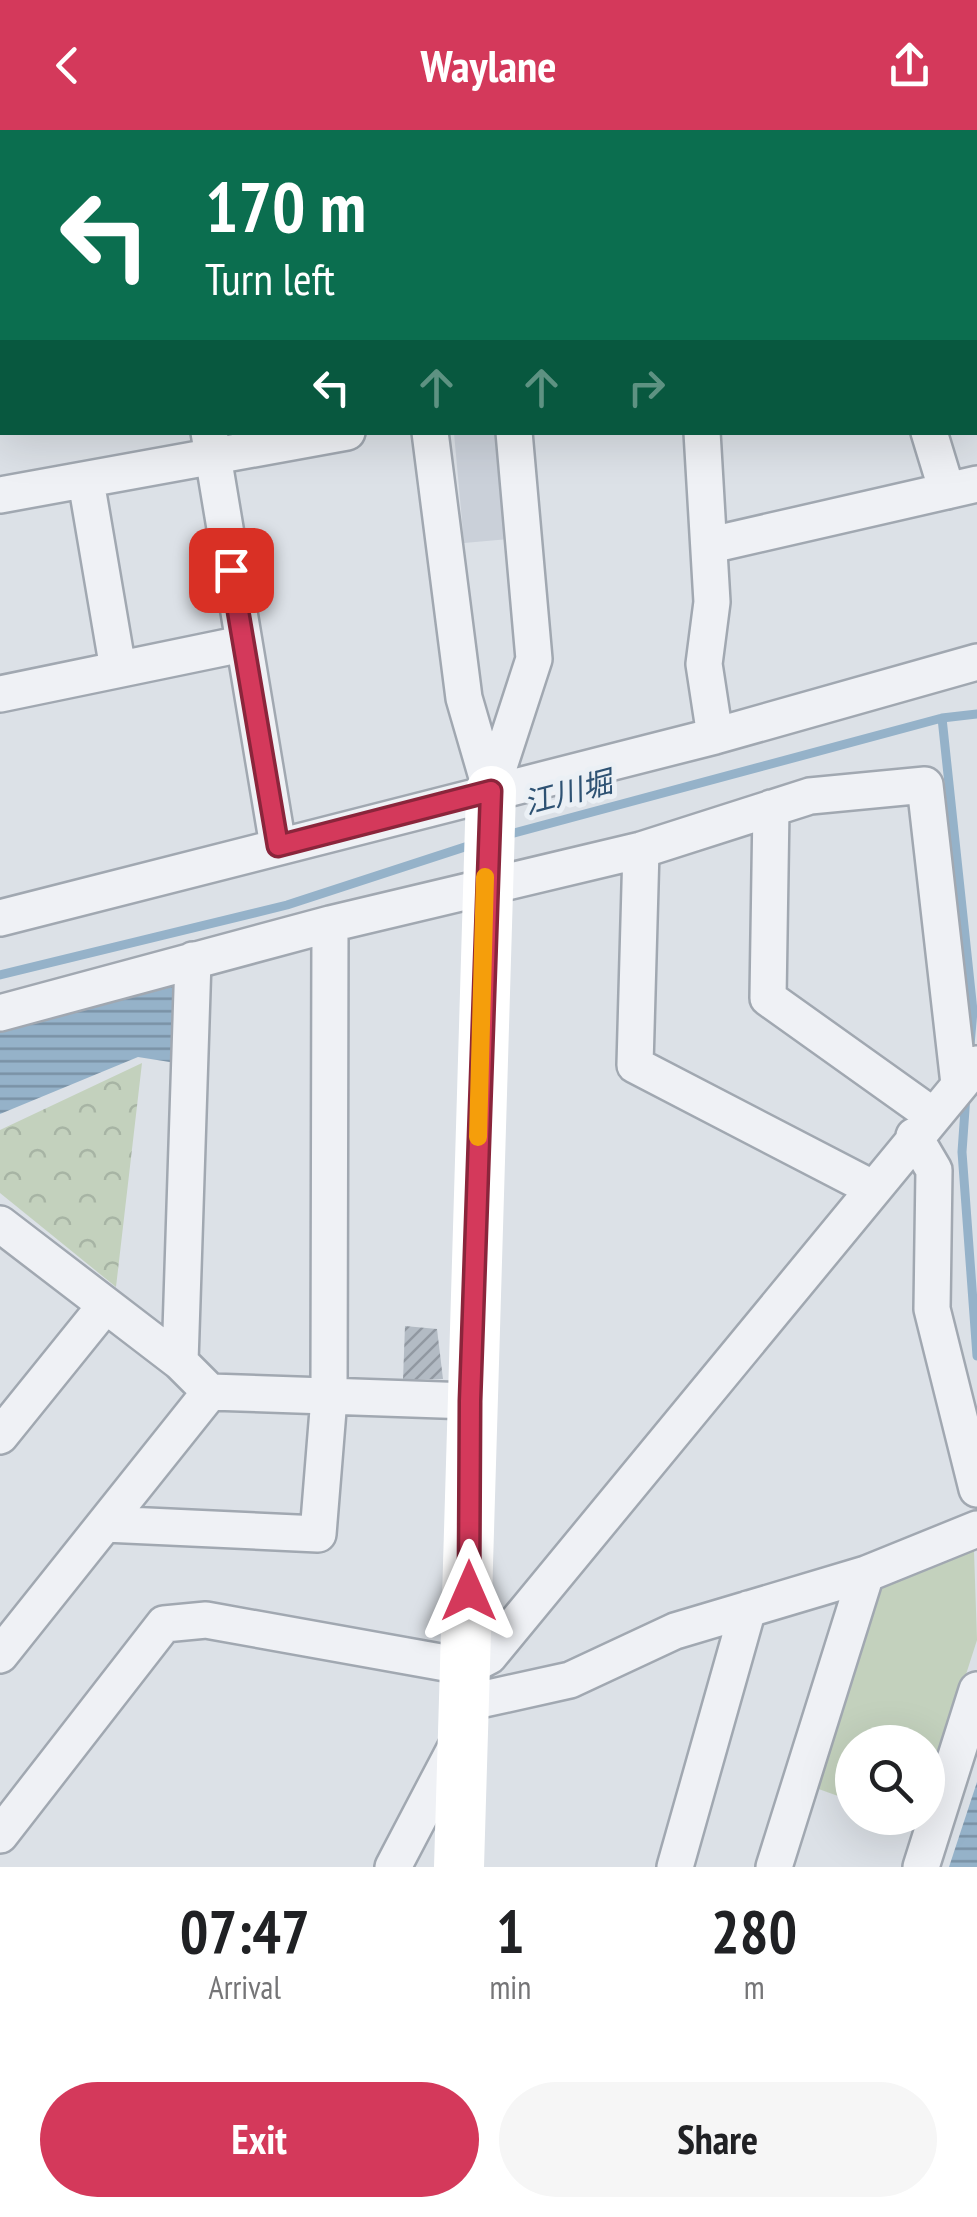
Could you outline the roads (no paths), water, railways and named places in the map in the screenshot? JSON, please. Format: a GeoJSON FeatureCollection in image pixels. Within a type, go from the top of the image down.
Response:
{"type":"FeatureCollection","features":[{"type":"Feature","properties":{"kind":"street"},"geometry":{"type":"LineString","coordinates":[[0,495],[86,481],[211,446],[317,435]]}},
{"type":"Feature","properties":{"kind":"street"},"geometry":{"type":"LineString","coordinates":[[430,435],[464,698],[491,791]]}},
{"type":"Feature","properties":{"kind":"street"},"geometry":{"type":"LineString","coordinates":[[459,1867],[485,884],[491,791],[534,659],[514,435]]}},
{"type":"Feature","properties":{"kind":"street"},"geometry":{"type":"LineString","coordinates":[[702,435],[712,602],[704,664],[715,736]]}},
{"type":"Feature","properties":{"kind":"street"},"geometry":{"type":"LineString","coordinates":[[711,545],[962,488],[931,435]]}},
{"type":"Feature","properties":{"kind":"street"},"geometry":{"type":"LineString","coordinates":[[211,446],[278,846]]}},
{"type":"Feature","properties":{"kind":"street"},"geometry":{"type":"LineString","coordinates":[[86,481],[118,669]]}},
{"type":"Feature","properties":{"kind":"street"},"geometry":{"type":"LineString","coordinates":[[0,694],[242,644]]}},
{"type":"Feature","properties":{"kind":"street"},"geometry":{"type":"LineString","coordinates":[[0,918],[715,736],[977,662]]}},
{"type":"Feature","properties":{"kind":"street"},"geometry":{"type":"LineString","coordinates":[[0,1013],[485,884],[640,850],[810,796],[924,785],[968,1074],[489,1656],[393,1867]]}},
{"type":"Feature","properties":{"kind":"street"},"geometry":{"type":"LineString","coordinates":[[771,808],[768,998],[923,1126],[934,1170],[932,1309],[977,1488]]}},
{"type":"Feature","properties":{"kind":"street"},"geometry":{"type":"LineString","coordinates":[[640,850],[634,1065],[872,1188]]}},
{"type":"Feature","properties":{"kind":"street"},"geometry":{"type":"LineString","coordinates":[[105,1524],[318,1534],[329,1398],[330,924]]}},
{"type":"Feature","properties":{"kind":"street"},"geometry":{"type":"LineString","coordinates":[[180,1362],[193,960]]}},
{"type":"Feature","properties":{"kind":"street"},"geometry":{"type":"LineString","coordinates":[[3,1233],[180,1362],[210,1392],[470,1401]]}},
{"type":"Feature","properties":{"kind":"street"},"geometry":{"type":"LineString","coordinates":[[0,1436],[105,1306]]}},
{"type":"Feature","properties":{"kind":"street"},"geometry":{"type":"LineString","coordinates":[[0,1655],[210,1392]]}},
{"type":"Feature","properties":{"kind":"street"},"geometry":{"type":"LineString","coordinates":[[0,1835],[164,1624],[206,1620],[466,1701],[570,1680],[675,1631],[866,1574],[977,1529]]}},
{"type":"Feature","properties":{"kind":"street"},"geometry":{"type":"LineString","coordinates":[[774,1867],[866,1574]]}},
{"type":"Feature","properties":{"kind":"street"},"geometry":{"type":"LineString","coordinates":[[675,1867],[748,1610]]}},
{"type":"Feature","properties":{"kind":"street"},"geometry":{"type":"LineString","coordinates":[[922,1867],[977,1690]]}},
{"type":"Feature","properties":{"kind":"water"},"geometry":{"type":"Polygon","coordinates":[[[175,986],[176,1063],[138,1057],[0,1114],[0,1032],[175,986]]]}},
{"type":"Feature","properties":{"kind":"water"},"geometry":{"type":"Polygon","coordinates":[[[977,1782],[977,1867],[949,1867],[977,1782]]]}},
{"type":"Feature","properties":{"kind":"waterway","name":"江川堀"},"geometry":{"type":"LineString","coordinates":[[503,836],[942,718],[977,714]]}},
{"type":"Feature","properties":{"kind":"waterway"},"geometry":{"type":"LineString","coordinates":[[942,718],[973,1011],[970,1045]]}},
{"type":"Feature","properties":{"kind":"waterway","name":"江川堀"},"geometry":{"type":"LineString","coordinates":[[0,975],[287,905],[474,844]]}},
{"type":"Feature","properties":{"kind":"waterway"},"geometry":{"type":"LineString","coordinates":[[966,1095],[962,1152],[977,1356]]}}]}
